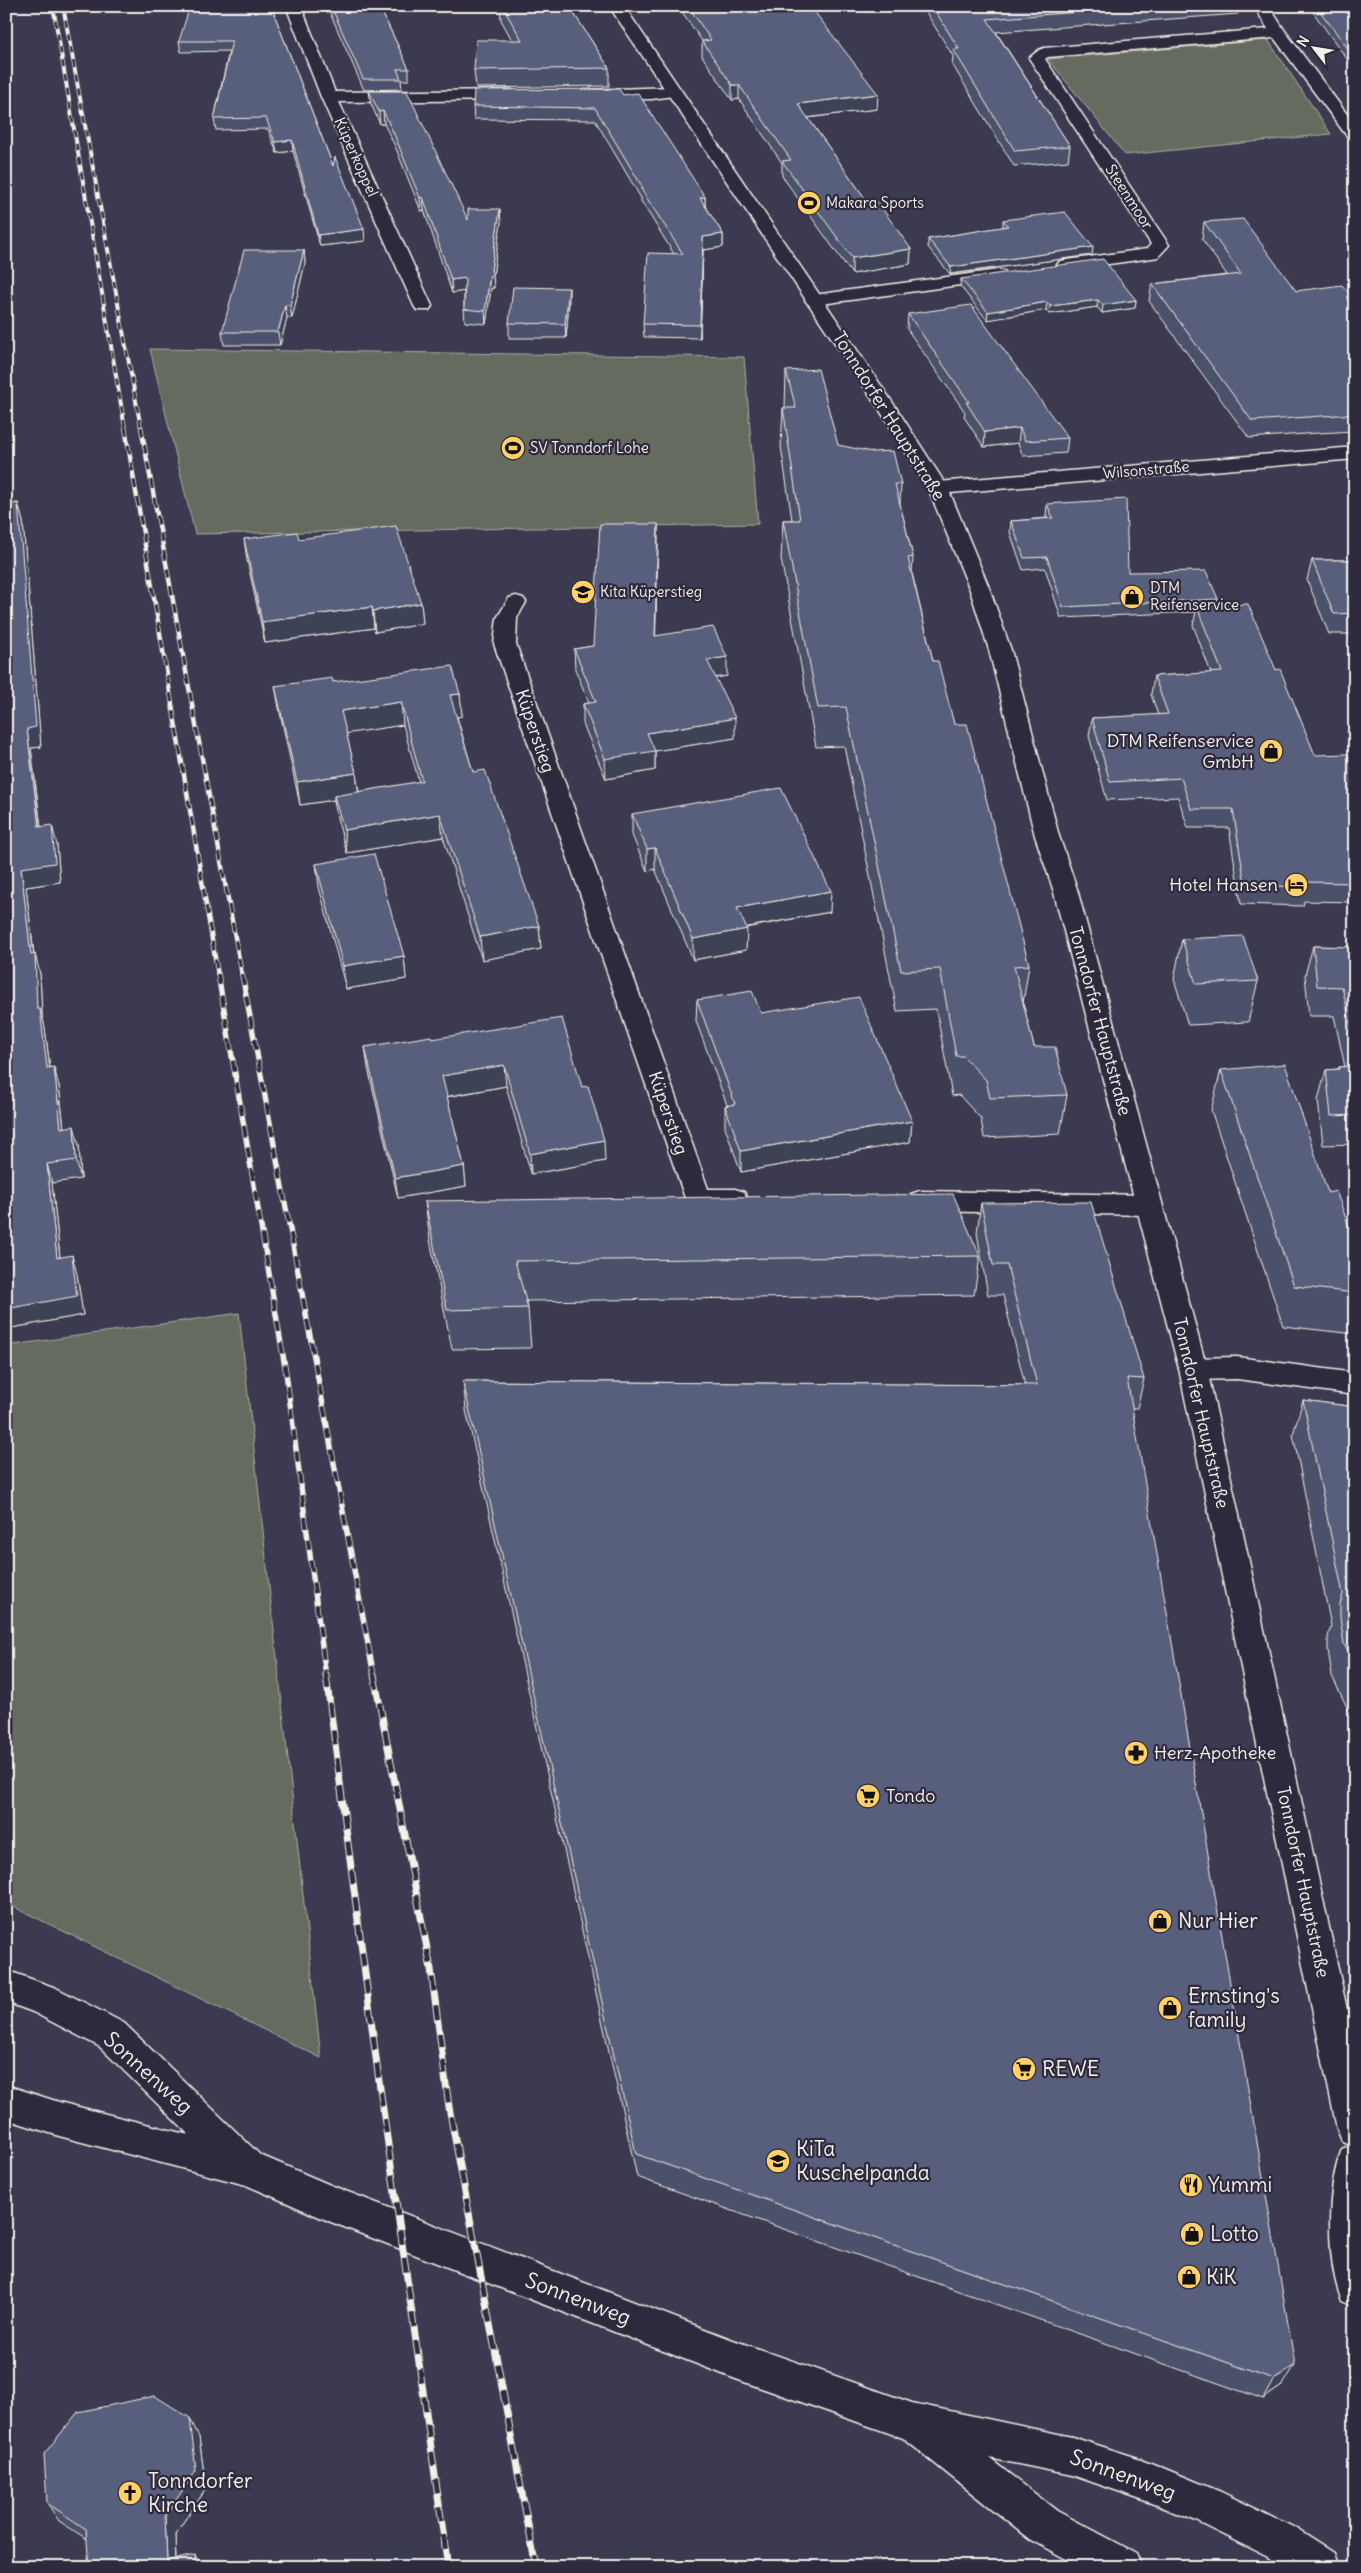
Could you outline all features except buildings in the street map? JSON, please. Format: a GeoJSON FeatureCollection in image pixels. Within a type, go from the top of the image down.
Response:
{"type":"FeatureCollection","features":[{"type":"Feature","properties":{"kind":"street","name":"Küperkoppel"},"geometry":{"type":"LineString","coordinates":[[293,6],[329,97],[423,306]]}},
{"type":"Feature","properties":{"kind":"street","name":"Tonndorfer Hauptstraße"},"geometry":{"type":"LineString","coordinates":[[616,6],[938,488],[980,590],[1016,704],[1047,836],[1065,889],[1193,1370],[1355,2129]]}},
{"type":"Feature","properties":{"kind":"street"},"geometry":{"type":"LineString","coordinates":[[1261,6],[1278,33],[1355,136]]}},
{"type":"Feature","properties":{"kind":"street","name":"Steenmoor"},"geometry":{"type":"LineString","coordinates":[[1054,267],[1152,254],[1160,245],[1037,58],[1044,53],[1278,33]]}},
{"type":"Feature","properties":{"kind":"street"},"geometry":{"type":"LineString","coordinates":[[574,95],[674,92]]}},
{"type":"Feature","properties":{"kind":"street"},"geometry":{"type":"LineString","coordinates":[[329,97],[525,95]]}},
{"type":"Feature","properties":{"kind":"street"},"geometry":{"type":"LineString","coordinates":[[814,300],[1014,272]]}},
{"type":"Feature","properties":{"kind":"street","name":"Wilsonstraße"},"geometry":{"type":"LineString","coordinates":[[938,488],[1355,453]]}},
{"type":"Feature","properties":{"kind":"street","name":"Küperstieg"},"geometry":{"type":"LineString","coordinates":[[516,602],[507,618],[505,644],[698,1198],[757,1199]]}},
{"type":"Feature","properties":{"kind":"street"},"geometry":{"type":"LineString","coordinates":[[894,1201],[1149,1204]]}},
{"type":"Feature","properties":{"kind":"street"},"geometry":{"type":"LineString","coordinates":[[1193,1370],[1237,1368],[1355,1384]]}},
{"type":"Feature","properties":{"kind":"street","name":"Sonnenweg"},"geometry":{"type":"LineString","coordinates":[[6,1986],[44,2000],[112,2035],[248,2168]]}},
{"type":"Feature","properties":{"kind":"street","name":"Sonnenweg"},"geometry":{"type":"LineString","coordinates":[[6,2102],[59,2119],[248,2168],[332,2204],[733,2359],[912,2422],[1072,2456],[1141,2479],[1207,2506],[1279,2541],[1320,2567]]}},
{"type":"Feature","properties":{"kind":"street"},"geometry":{"type":"LineString","coordinates":[[1355,2162],[1348,2226],[1355,2288]]}},
{"type":"Feature","properties":{"kind":"street","name":"Sonnenweg"},"geometry":{"type":"LineString","coordinates":[[912,2422],[1043,2525],[1122,2567]]}},
{"type":"Feature","properties":{"kind":"green space"},"geometry":{"type":"Polygon","coordinates":[[[1268,40],[1331,134],[1125,155],[1048,59],[1268,40]]]}},
{"type":"Feature","properties":{"kind":"green space","name":"SV Tonndorf Lohe"},"geometry":{"type":"Polygon","coordinates":[[[150,349],[744,357],[758,524],[195,534],[150,349]]]}},
{"type":"Feature","properties":{"kind":"green space"},"geometry":{"type":"Polygon","coordinates":[[[239,1313],[321,2058],[6,1903],[6,1346],[239,1313]]]}},
{"type":"Feature","properties":{"kind":"railway"},"geometry":{"type":"LineString","coordinates":[[53,6],[125,428]]}},
{"type":"Feature","properties":{"kind":"railway"},"geometry":{"type":"LineString","coordinates":[[63,6],[141,428]]}},
{"type":"Feature","properties":{"kind":"railway"},"geometry":{"type":"LineString","coordinates":[[125,427],[218,975]]}},
{"type":"Feature","properties":{"kind":"railway"},"geometry":{"type":"LineString","coordinates":[[141,427],[242,975]]}},
{"type":"Feature","properties":{"kind":"railway"},"geometry":{"type":"LineString","coordinates":[[218,974],[286,1373],[326,1676]]}},
{"type":"Feature","properties":{"kind":"railway"},"geometry":{"type":"LineString","coordinates":[[242,974],[374,1676]]}},
{"type":"Feature","properties":{"kind":"railway"},"geometry":{"type":"LineString","coordinates":[[326,1675],[379,2081],[448,2567]]}},
{"type":"Feature","properties":{"kind":"railway"},"geometry":{"type":"LineString","coordinates":[[374,1675],[431,1969],[449,2107],[536,2567]]}},
{"type":"Feature","properties":{"kind":"place","name":"Makara Sports"},"geometry":{"type":"Point","coordinates":[809,203]}},
{"type":"Feature","properties":{"kind":"place","name":"SV Tonndorf Lohe"},"geometry":{"type":"Point","coordinates":[513,448]}},
{"type":"Feature","properties":{"kind":"place","name":"Kita Küperstieg"},"geometry":{"type":"Point","coordinates":[583,592]}},
{"type":"Feature","properties":{"kind":"place","name":"DTM Reifenservice"},"geometry":{"type":"Point","coordinates":[1132,597]}},
{"type":"Feature","properties":{"kind":"place","name":"DTM Reifenservice GmbH"},"geometry":{"type":"Point","coordinates":[1271,751]}},
{"type":"Feature","properties":{"kind":"place","name":"Hotel Hansen"},"geometry":{"type":"Point","coordinates":[1296,885]}},
{"type":"Feature","properties":{"kind":"place","name":"Herz-Apotheke"},"geometry":{"type":"Point","coordinates":[1136,1753]}},
{"type":"Feature","properties":{"kind":"place","name":"Tondo"},"geometry":{"type":"Point","coordinates":[868,1796]}},
{"type":"Feature","properties":{"kind":"place","name":"Nur Hier"},"geometry":{"type":"Point","coordinates":[1160,1921]}},
{"type":"Feature","properties":{"kind":"place","name":"Ernsting's family"},"geometry":{"type":"Point","coordinates":[1170,2008]}},
{"type":"Feature","properties":{"kind":"place","name":"REWE"},"geometry":{"type":"Point","coordinates":[1024,2069]}},
{"type":"Feature","properties":{"kind":"place","name":"KiTa Kuschelpanda"},"geometry":{"type":"Point","coordinates":[778,2161]}},
{"type":"Feature","properties":{"kind":"place","name":"Yummi"},"geometry":{"type":"Point","coordinates":[1191,2185]}},
{"type":"Feature","properties":{"kind":"place","name":"Lotto"},"geometry":{"type":"Point","coordinates":[1192,2234]}},
{"type":"Feature","properties":{"kind":"place","name":"KiK"},"geometry":{"type":"Point","coordinates":[1189,2277]}},
{"type":"Feature","properties":{"kind":"place","name":"Tonndorfer Kirche"},"geometry":{"type":"Point","coordinates":[130,2493]}}]}
